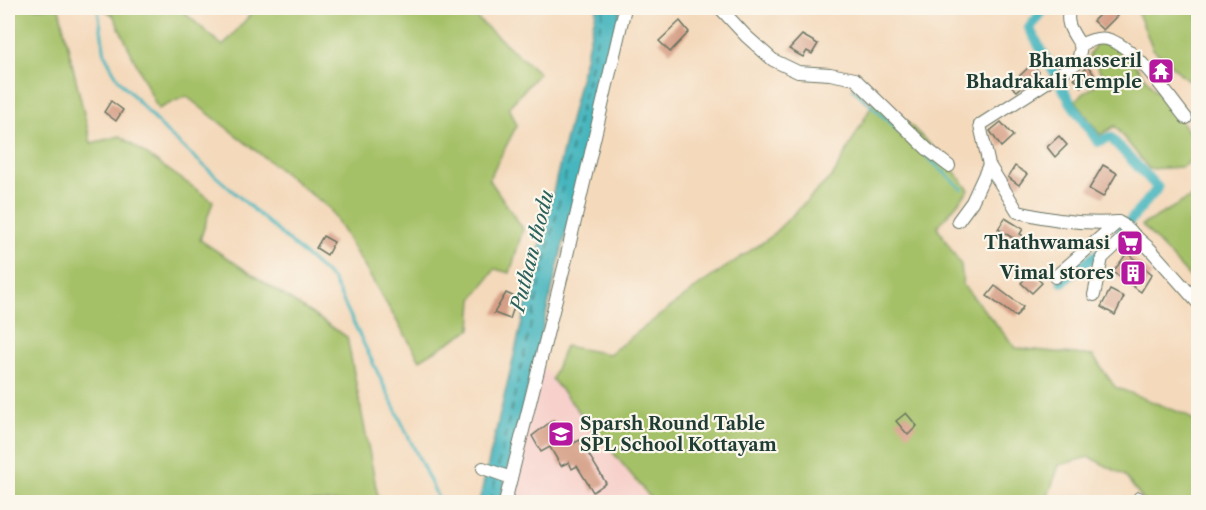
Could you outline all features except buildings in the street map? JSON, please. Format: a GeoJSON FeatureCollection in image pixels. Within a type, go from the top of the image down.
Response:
{"type":"FeatureCollection","features":[{"type":"Feature","properties":{"kind":"street"},"geometry":{"type":"LineString","coordinates":[[505,502],[625,8]]}},
{"type":"Feature","properties":{"kind":"street"},"geometry":{"type":"LineString","coordinates":[[720,8],[773,60],[798,72],[830,74],[855,79],[949,166]]}},
{"type":"Feature","properties":{"kind":"street"},"geometry":{"type":"LineString","coordinates":[[1070,8],[1067,16],[1068,24],[1080,45],[1082,54],[1077,62],[980,125],[989,165],[1018,212],[1059,222],[1125,226],[1198,303]]}},
{"type":"Feature","properties":{"kind":"street"},"geometry":{"type":"LineString","coordinates":[[1080,45],[1106,38],[1119,45],[1137,58],[1186,118]]}},
{"type":"Feature","properties":{"kind":"street"},"geometry":{"type":"LineString","coordinates":[[958,221],[972,202],[989,165]]}},
{"type":"Feature","properties":{"kind":"street"},"geometry":{"type":"LineString","coordinates":[[1054,277],[1125,226]]}},
{"type":"Feature","properties":{"kind":"street"},"geometry":{"type":"LineString","coordinates":[[1094,295],[1102,258],[1125,226]]}},
{"type":"Feature","properties":{"kind":"street"},"geometry":{"type":"LineString","coordinates":[[483,468],[511,478]]}},
{"type":"Feature","properties":{"kind":"shaded area","name":"Sparsh Round Table SPL School Kottayam"},"geometry":{"type":"Polygon","coordinates":[[[542,366],[651,502],[509,502],[542,366]]]}},
{"type":"Feature","properties":{"kind":"green space"},"geometry":{"type":"Polygon","coordinates":[[[8,8],[59,8],[91,143],[120,136],[213,201],[200,240],[347,337],[379,502],[8,502],[8,8]]]}},
{"type":"Feature","properties":{"kind":"green space"},"geometry":{"type":"Polygon","coordinates":[[[102,8],[179,8],[223,46],[256,8],[465,8],[539,73],[509,107],[517,125],[489,179],[523,229],[510,273],[495,269],[473,299],[471,329],[420,360],[330,209],[186,96],[158,109],[113,15],[102,8]]]}},
{"type":"Feature","properties":{"kind":"green space"},"geometry":{"type":"Polygon","coordinates":[[[1136,8],[1198,8],[1198,89],[1153,49],[1136,8]]]}},
{"type":"Feature","properties":{"kind":"green space"},"geometry":{"type":"Polygon","coordinates":[[[1097,42],[1112,45],[1128,56],[1198,143],[1198,155],[1182,167],[1149,169],[1115,126],[1100,135],[1075,100],[1105,78],[1089,56],[1097,42]]]}},
{"type":"Feature","properties":{"kind":"green space"},"geometry":{"type":"Polygon","coordinates":[[[878,94],[943,157],[969,190],[937,227],[961,265],[963,285],[1016,348],[1093,356],[1115,387],[1186,415],[1198,424],[1198,489],[1194,502],[1145,502],[1124,475],[1089,457],[1059,465],[1046,502],[654,502],[552,379],[565,346],[609,354],[701,284],[769,238],[834,174],[878,94]]]}},
{"type":"Feature","properties":{"kind":"green space"},"geometry":{"type":"Polygon","coordinates":[[[1198,193],[1198,286],[1142,225],[1198,193]]]}},
{"type":"Feature","properties":{"kind":"water"},"geometry":{"type":"Polygon","coordinates":[[[597,8],[621,8],[500,502],[479,502],[597,8]]]}},
{"type":"Feature","properties":{"kind":"waterway"},"geometry":{"type":"LineString","coordinates":[[95,8],[98,10],[105,55],[118,79],[167,133],[333,280],[440,502]]}},
{"type":"Feature","properties":{"kind":"waterway"},"geometry":{"type":"LineString","coordinates":[[1045,8],[1029,28],[1071,103],[1098,142],[1110,137],[1158,188],[1110,244],[1062,282]]}},
{"type":"Feature","properties":{"kind":"waterway"},"geometry":{"type":"LineString","coordinates":[[853,89],[962,189]]}},
{"type":"Feature","properties":{"kind":"ferry route"},"geometry":{"type":"LineString","coordinates":[[498,467],[604,8]]}},
{"type":"Feature","properties":{"kind":"ferry route"},"geometry":{"type":"LineString","coordinates":[[490,502],[496,477]]}},
{"type":"Feature","properties":{"kind":"place","name":"Bhamasseril Bhadrakali Temple"},"geometry":{"type":"Point","coordinates":[1161,71]}},
{"type":"Feature","properties":{"kind":"place","name":"Thathwamasi"},"geometry":{"type":"Point","coordinates":[1130,243]}},
{"type":"Feature","properties":{"kind":"place","name":"Vimal stores"},"geometry":{"type":"Point","coordinates":[1133,273]}},
{"type":"Feature","properties":{"kind":"place","name":"Sparsh Round Table SPL School Kottayam"},"geometry":{"type":"Point","coordinates":[561,434]}},
{"type":"Feature","properties":{"kind":"water label","name":"Puthan thodu"},"geometry":{"type":"Point","coordinates":[532,251]}}]}
